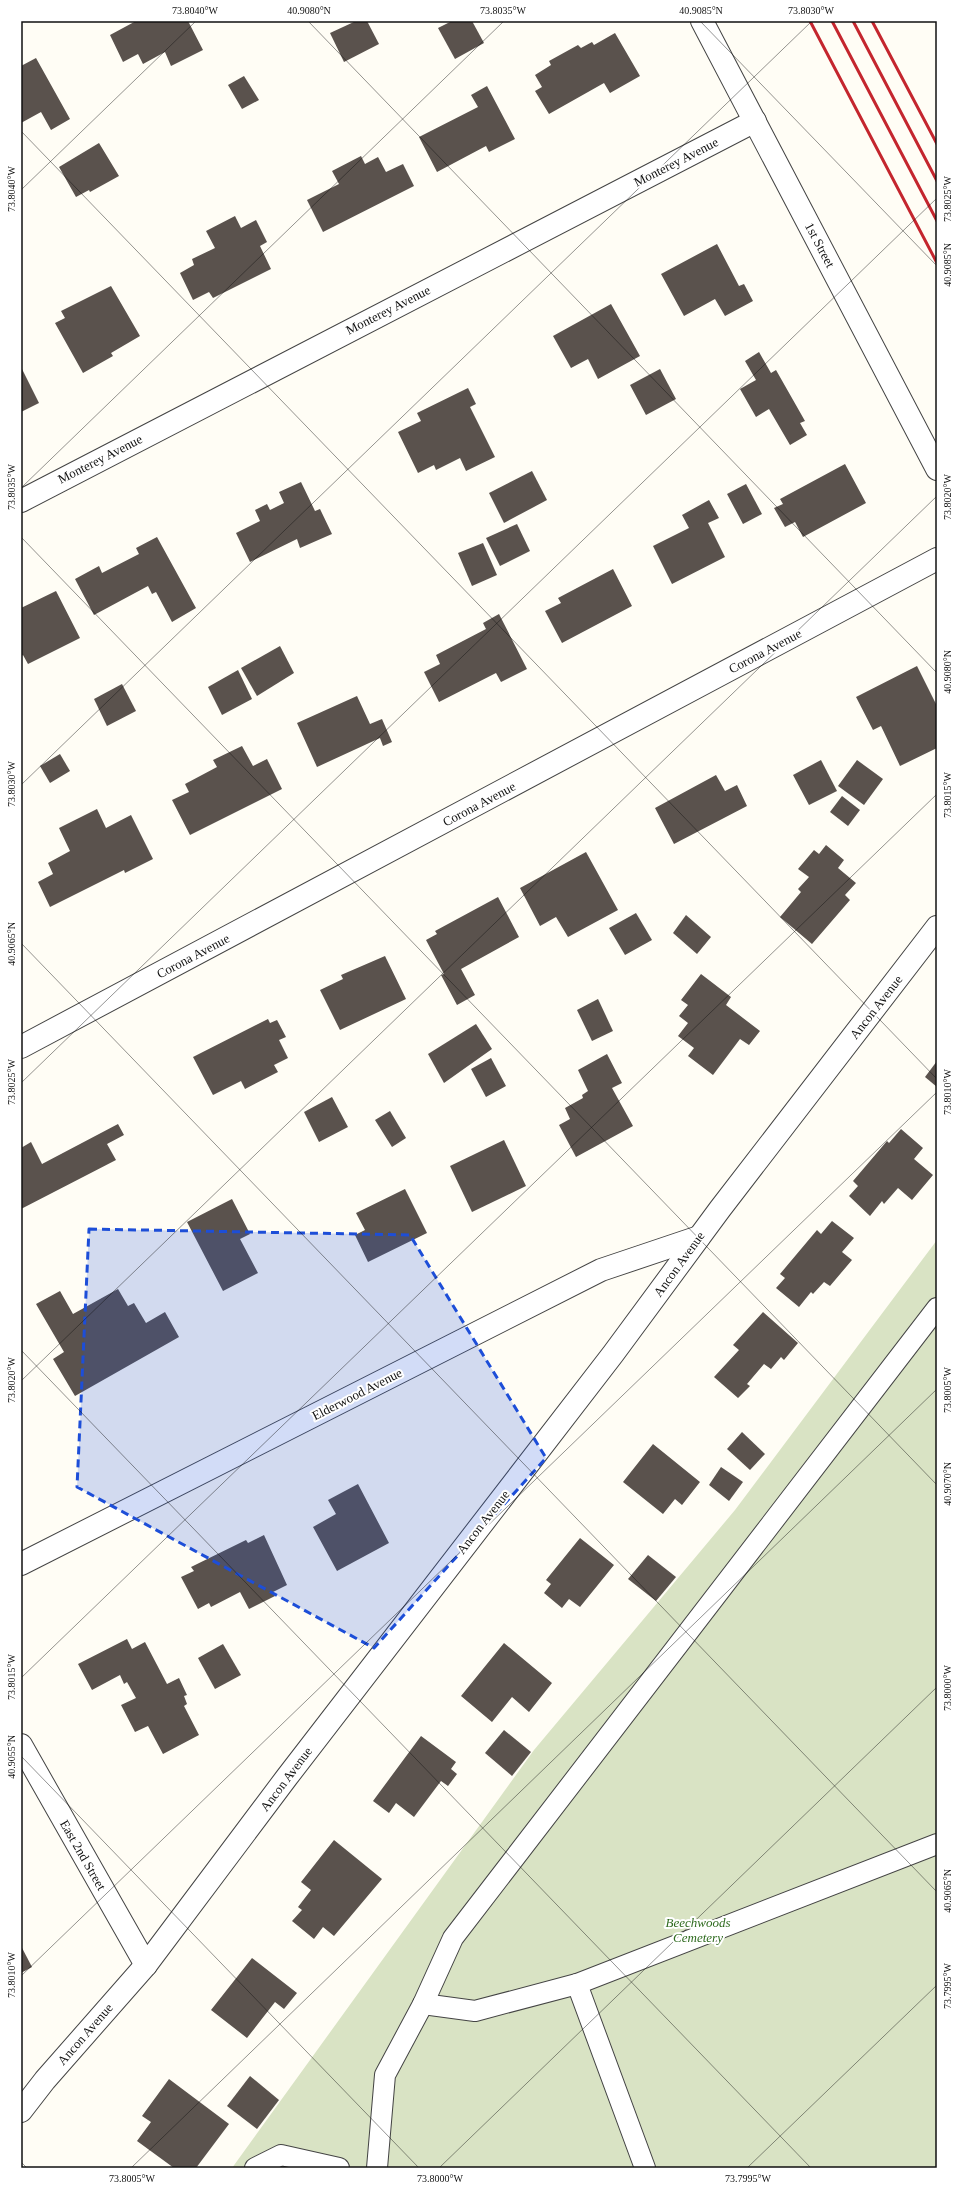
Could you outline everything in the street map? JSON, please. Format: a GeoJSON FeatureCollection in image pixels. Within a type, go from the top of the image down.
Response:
{"type":"FeatureCollection","features":[{"type":"Feature","properties":{"kind":"street","name":"1st Street"},"geometry":{"type":"LineString","coordinates":[[702,21],[937,469]]}},
{"type":"Feature","properties":{"kind":"street","name":"Monterey Avenue"},"geometry":{"type":"LineString","coordinates":[[21,500],[755,121]]}},
{"type":"Feature","properties":{"kind":"street","name":"Corona Avenue"},"geometry":{"type":"LineString","coordinates":[[21,1047],[937,559]]}},
{"type":"Feature","properties":{"kind":"street","name":"Ancon Avenue"},"geometry":{"type":"LineString","coordinates":[[21,2111],[44,2080],[146,1965],[296,1765],[613,1354],[699,1237],[937,927]]}},
{"type":"Feature","properties":{"kind":"street","name":"Elderwood Avenue"},"geometry":{"type":"LineString","coordinates":[[21,1564],[601,1270],[699,1237]]}},
{"type":"Feature","properties":{"kind":"street","name":"East 2nd Street"},"geometry":{"type":"LineString","coordinates":[[21,1745],[146,1965]]}},
{"type":"Feature","properties":{"kind":"street"},"geometry":{"type":"LineString","coordinates":[[21,2092],[44,2080]]}},
{"type":"Feature","properties":{"kind":"lane"},"geometry":{"type":"LineString","coordinates":[[377,2168],[386,2075],[423,2004],[453,1938],[937,1308]]}},
{"type":"Feature","properties":{"kind":"lane"},"geometry":{"type":"LineString","coordinates":[[423,2004],[475,2011],[577,1984],[937,1844]]}},
{"type":"Feature","properties":{"kind":"lane"},"geometry":{"type":"LineString","coordinates":[[577,1984],[645,2168]]}},
{"type":"Feature","properties":{"kind":"lane"},"geometry":{"type":"LineString","coordinates":[[255,2168],[280,2155],[339,2168]]}},
{"type":"Feature","properties":{"kind":"highlighted area"},"geometry":{"type":"Polygon","coordinates":[[[89,1229],[410,1235],[546,1458],[374,1648],[77,1487],[89,1229]]]}},
{"type":"Feature","properties":{"kind":"green space","name":"Beechwoods Cemetery"},"geometry":{"type":"Polygon","coordinates":[[[937,1240],[937,2168],[232,2168],[534,1750],[735,1510],[937,1240]]]}},
{"type":"Feature","properties":{"kind":"building"},"geometry":{"type":"Polygon","coordinates":[[[136,21],[188,21],[203,50],[171,66],[165,52],[143,64],[138,54],[123,62],[110,35],[136,21]]]}},
{"type":"Feature","properties":{"kind":"building"},"geometry":{"type":"Polygon","coordinates":[[[356,21],[367,21],[379,44],[344,62],[330,33],[356,21]]]}},
{"type":"Feature","properties":{"kind":"building"},"geometry":{"type":"Polygon","coordinates":[[[452,21],[472,21],[484,43],[455,59],[438,28],[452,21]]]}},
{"type":"Feature","properties":{"kind":"building"},"geometry":{"type":"Polygon","coordinates":[[[615,33],[640,76],[610,93],[604,83],[549,114],[535,91],[542,87],[535,75],[551,65],[549,61],[578,45],[581,48],[592,42],[594,45],[615,33]]]}},
{"type":"Feature","properties":{"kind":"building"},"geometry":{"type":"Polygon","coordinates":[[[36,58],[70,119],[51,130],[41,112],[21,123],[21,66],[36,58]]]}},
{"type":"Feature","properties":{"kind":"building"},"geometry":{"type":"Polygon","coordinates":[[[244,76],[259,100],[242,109],[228,85],[244,76]]]}},
{"type":"Feature","properties":{"kind":"building"},"geometry":{"type":"Polygon","coordinates":[[[487,86],[515,139],[489,152],[486,146],[437,172],[419,137],[478,107],[471,95],[487,86]]]}},
{"type":"Feature","properties":{"kind":"building"},"geometry":{"type":"Polygon","coordinates":[[[99,143],[119,176],[90,192],[89,190],[76,197],[59,167],[99,143]]]}},
{"type":"Feature","properties":{"kind":"building"},"geometry":{"type":"Polygon","coordinates":[[[361,156],[365,164],[378,157],[386,172],[403,164],[414,186],[323,232],[307,200],[339,184],[332,171],[361,156]]]}},
{"type":"Feature","properties":{"kind":"building"},"geometry":{"type":"Polygon","coordinates":[[[235,216],[241,228],[256,220],[267,242],[260,246],[271,269],[213,298],[209,292],[193,300],[180,273],[194,265],[192,259],[215,248],[206,231],[235,216]]]}},
{"type":"Feature","properties":{"kind":"building"},"geometry":{"type":"Polygon","coordinates":[[[717,244],[739,286],[744,284],[753,301],[725,316],[715,299],[684,316],[661,274],[717,244]]]}},
{"type":"Feature","properties":{"kind":"building"},"geometry":{"type":"Polygon","coordinates":[[[111,286],[140,336],[111,353],[113,356],[83,373],[55,323],[65,318],[61,311],[111,286]]]}},
{"type":"Feature","properties":{"kind":"building"},"geometry":{"type":"Polygon","coordinates":[[[611,304],[640,356],[598,379],[588,359],[571,368],[553,336],[611,304]]]}},
{"type":"Feature","properties":{"kind":"building"},"geometry":{"type":"Polygon","coordinates":[[[759,352],[771,373],[776,370],[805,421],[800,423],[807,435],[790,445],[769,409],[756,417],[740,389],[756,380],[745,361],[759,352]]]}},
{"type":"Feature","properties":{"kind":"building"},"geometry":{"type":"Polygon","coordinates":[[[21,367],[39,403],[21,412],[21,367]]]}},
{"type":"Feature","properties":{"kind":"building"},"geometry":{"type":"Polygon","coordinates":[[[660,369],[676,399],[646,415],[630,385],[660,369]]]}},
{"type":"Feature","properties":{"kind":"building"},"geometry":{"type":"Polygon","coordinates":[[[468,388],[476,404],[470,407],[495,457],[466,471],[460,458],[436,470],[434,465],[418,473],[398,432],[421,421],[417,413],[468,388]]]}},
{"type":"Feature","properties":{"kind":"building"},"geometry":{"type":"Polygon","coordinates":[[[845,464],[866,503],[803,537],[795,522],[785,527],[774,508],[783,504],[780,499],[845,464]]]}},
{"type":"Feature","properties":{"kind":"building"},"geometry":{"type":"Polygon","coordinates":[[[532,471],[547,500],[504,523],[489,493],[532,471]]]}},
{"type":"Feature","properties":{"kind":"building"},"geometry":{"type":"Polygon","coordinates":[[[301,482],[315,511],[320,509],[332,534],[300,548],[297,539],[250,562],[236,533],[260,521],[255,510],[267,504],[270,510],[284,503],[279,492],[301,482]]]}},
{"type":"Feature","properties":{"kind":"building"},"geometry":{"type":"Polygon","coordinates":[[[746,484],[762,514],[743,524],[727,494],[746,484]]]}},
{"type":"Feature","properties":{"kind":"building"},"geometry":{"type":"Polygon","coordinates":[[[709,500],[719,518],[708,523],[725,557],[672,584],[653,546],[689,528],[682,515],[709,500]]]}},
{"type":"Feature","properties":{"kind":"building"},"geometry":{"type":"Polygon","coordinates":[[[517,524],[530,551],[500,566],[486,538],[517,524]]]}},
{"type":"Feature","properties":{"kind":"building"},"geometry":{"type":"Polygon","coordinates":[[[157,537],[196,608],[172,622],[156,592],[152,594],[148,586],[94,615],[75,579],[99,566],[102,573],[139,554],[136,548],[157,537]]]}},
{"type":"Feature","properties":{"kind":"building"},"geometry":{"type":"Polygon","coordinates":[[[483,543],[497,575],[472,586],[458,553],[483,543]]]}},
{"type":"Feature","properties":{"kind":"building"},"geometry":{"type":"Polygon","coordinates":[[[613,569],[632,606],[562,643],[545,611],[561,603],[558,598],[613,569]]]}},
{"type":"Feature","properties":{"kind":"building"},"geometry":{"type":"Polygon","coordinates":[[[56,591],[80,638],[28,664],[23,655],[21,656],[21,608],[56,591]]]}},
{"type":"Feature","properties":{"kind":"building"},"geometry":{"type":"Polygon","coordinates":[[[499,614],[527,669],[501,682],[496,673],[439,702],[424,672],[440,664],[436,655],[486,629],[483,623],[499,614]]]}},
{"type":"Feature","properties":{"kind":"building"},"geometry":{"type":"Polygon","coordinates":[[[280,646],[294,673],[257,696],[241,668],[280,646]]]}},
{"type":"Feature","properties":{"kind":"building"},"geometry":{"type":"Polygon","coordinates":[[[917,666],[937,706],[937,748],[900,766],[881,726],[873,730],[856,697],[917,666]]]}},
{"type":"Feature","properties":{"kind":"building"},"geometry":{"type":"Polygon","coordinates":[[[238,670],[252,699],[222,715],[208,687],[238,670]]]}},
{"type":"Feature","properties":{"kind":"building"},"geometry":{"type":"Polygon","coordinates":[[[122,684],[136,711],[107,726],[94,699],[122,684]]]}},
{"type":"Feature","properties":{"kind":"building"},"geometry":{"type":"Polygon","coordinates":[[[357,696],[370,724],[382,719],[392,742],[383,746],[380,738],[317,767],[297,723],[357,696]]]}},
{"type":"Feature","properties":{"kind":"building"},"geometry":{"type":"Polygon","coordinates":[[[242,746],[253,766],[267,759],[282,789],[190,835],[172,800],[189,792],[185,784],[217,767],[213,760],[242,746]]]}},
{"type":"Feature","properties":{"kind":"building"},"geometry":{"type":"Polygon","coordinates":[[[60,754],[70,771],[50,783],[40,766],[60,754]]]}},
{"type":"Feature","properties":{"kind":"building"},"geometry":{"type":"Polygon","coordinates":[[[821,760],[837,791],[809,805],[793,775],[821,760]]]}},
{"type":"Feature","properties":{"kind":"building"},"geometry":{"type":"Polygon","coordinates":[[[857,760],[883,779],[864,805],[838,786],[857,760]]]}},
{"type":"Feature","properties":{"kind":"building"},"geometry":{"type":"Polygon","coordinates":[[[716,775],[725,791],[737,785],[747,806],[674,844],[655,808],[716,775]]]}},
{"type":"Feature","properties":{"kind":"building"},"geometry":{"type":"Polygon","coordinates":[[[842,796],[860,810],[848,826],[830,812],[842,796]]]}},
{"type":"Feature","properties":{"kind":"building"},"geometry":{"type":"Polygon","coordinates":[[[97,809],[106,828],[131,815],[153,859],[125,873],[124,870],[50,907],[38,882],[53,874],[48,863],[70,851],[59,828],[97,809]]]}},
{"type":"Feature","properties":{"kind":"building"},"geometry":{"type":"Polygon","coordinates":[[[826,845],[844,860],[838,868],[856,883],[845,895],[850,900],[812,944],[780,917],[801,892],[798,889],[809,877],[798,869],[814,850],[819,854],[826,845]]]}},
{"type":"Feature","properties":{"kind":"building"},"geometry":{"type":"Polygon","coordinates":[[[586,852],[618,910],[568,937],[556,917],[540,926],[520,888],[586,852]]]}},
{"type":"Feature","properties":{"kind":"building"},"geometry":{"type":"Polygon","coordinates":[[[498,897],[519,937],[461,969],[475,995],[457,1005],[441,975],[444,974],[426,940],[437,934],[435,931],[498,897]]]}},
{"type":"Feature","properties":{"kind":"building"},"geometry":{"type":"Polygon","coordinates":[[[636,913],[652,940],[625,955],[609,928],[636,913]]]}},
{"type":"Feature","properties":{"kind":"building"},"geometry":{"type":"Polygon","coordinates":[[[686,915],[711,937],[697,954],[673,933],[686,915]]]}},
{"type":"Feature","properties":{"kind":"building"},"geometry":{"type":"Polygon","coordinates":[[[385,956],[406,999],[340,1030],[320,990],[343,979],[341,975],[385,956]]]}},
{"type":"Feature","properties":{"kind":"building"},"geometry":{"type":"Polygon","coordinates":[[[701,974],[731,997],[726,1005],[760,1031],[749,1045],[740,1039],[713,1075],[688,1056],[694,1048],[678,1036],[688,1023],[679,1016],[688,1005],[681,1000],[701,974]]]}},
{"type":"Feature","properties":{"kind":"building"},"geometry":{"type":"Polygon","coordinates":[[[598,999],[613,1031],[592,1041],[577,1010],[598,999]]]}},
{"type":"Feature","properties":{"kind":"building"},"geometry":{"type":"Polygon","coordinates":[[[268,1019],[270,1023],[277,1020],[286,1037],[279,1040],[288,1058],[274,1065],[278,1072],[245,1089],[241,1081],[213,1095],[193,1057],[268,1019]]]}},
{"type":"Feature","properties":{"kind":"building"},"geometry":{"type":"Polygon","coordinates":[[[476,1024],[492,1049],[444,1083],[428,1054],[476,1024]]]}},
{"type":"Feature","properties":{"kind":"building"},"geometry":{"type":"Polygon","coordinates":[[[607,1054],[622,1083],[612,1088],[633,1126],[576,1157],[559,1125],[570,1119],[565,1108],[583,1098],[582,1095],[588,1091],[578,1070],[607,1054]]]}},
{"type":"Feature","properties":{"kind":"building"},"geometry":{"type":"Polygon","coordinates":[[[491,1058],[506,1086],[486,1097],[471,1069],[491,1058]]]}},
{"type":"Feature","properties":{"kind":"building"},"geometry":{"type":"Polygon","coordinates":[[[937,1061],[937,1087],[925,1077],[937,1061]]]}},
{"type":"Feature","properties":{"kind":"building"},"geometry":{"type":"Polygon","coordinates":[[[332,1097],[348,1127],[319,1142],[304,1112],[332,1097]]]}},
{"type":"Feature","properties":{"kind":"building"},"geometry":{"type":"Polygon","coordinates":[[[390,1111],[406,1138],[392,1147],[375,1120],[390,1111]]]}},
{"type":"Feature","properties":{"kind":"building"},"geometry":{"type":"Polygon","coordinates":[[[118,1124],[124,1135],[107,1144],[116,1160],[21,1209],[21,1148],[31,1142],[42,1164],[118,1124]]]}},
{"type":"Feature","properties":{"kind":"building"},"geometry":{"type":"Polygon","coordinates":[[[901,1129],[923,1148],[914,1159],[933,1175],[912,1200],[898,1188],[884,1204],[882,1201],[870,1216],[849,1196],[858,1186],[853,1181],[887,1141],[889,1143],[901,1129]]]}},
{"type":"Feature","properties":{"kind":"building"},"geometry":{"type":"Polygon","coordinates":[[[504,1140],[526,1186],[472,1212],[450,1166],[504,1140]]]}},
{"type":"Feature","properties":{"kind":"building"},"geometry":{"type":"Polygon","coordinates":[[[405,1189],[427,1233],[368,1262],[355,1235],[365,1230],[356,1213],[405,1189]]]}},
{"type":"Feature","properties":{"kind":"building"},"geometry":{"type":"Polygon","coordinates":[[[232,1199],[250,1234],[240,1239],[258,1273],[223,1291],[187,1222],[232,1199]]]}},
{"type":"Feature","properties":{"kind":"building"},"geometry":{"type":"Polygon","coordinates":[[[832,1221],[854,1238],[842,1252],[852,1260],[830,1286],[824,1282],[813,1294],[811,1292],[799,1307],[776,1288],[785,1278],[780,1274],[817,1230],[821,1234],[832,1221]]]}},
{"type":"Feature","properties":{"kind":"building"},"geometry":{"type":"Polygon","coordinates":[[[118,1289],[128,1306],[134,1303],[146,1323],[165,1312],[179,1337],[75,1396],[53,1359],[64,1352],[36,1304],[60,1291],[73,1314],[118,1289]]]}},
{"type":"Feature","properties":{"kind":"building"},"geometry":{"type":"Polygon","coordinates":[[[763,1312],[798,1343],[784,1360],[781,1357],[771,1369],[764,1364],[747,1384],[750,1386],[738,1398],[714,1377],[739,1350],[733,1345],[763,1312]]]}},
{"type":"Feature","properties":{"kind":"building"},"geometry":{"type":"Polygon","coordinates":[[[742,1432],[765,1454],[750,1470],[727,1449],[742,1432]]]}},
{"type":"Feature","properties":{"kind":"building"},"geometry":{"type":"Polygon","coordinates":[[[653,1444],[700,1482],[682,1505],[675,1499],[663,1514],[623,1482],[653,1444]]]}},
{"type":"Feature","properties":{"kind":"building"},"geometry":{"type":"Polygon","coordinates":[[[721,1467],[743,1482],[729,1501],[709,1485],[721,1467]]]}},
{"type":"Feature","properties":{"kind":"building"},"geometry":{"type":"Polygon","coordinates":[[[358,1484],[389,1543],[337,1571],[313,1527],[336,1514],[328,1500],[358,1484]]]}},
{"type":"Feature","properties":{"kind":"building"},"geometry":{"type":"Polygon","coordinates":[[[264,1535],[287,1585],[273,1592],[275,1596],[249,1609],[240,1592],[211,1607],[209,1603],[198,1609],[181,1577],[194,1571],[191,1567],[246,1540],[248,1543],[264,1535]]]}},
{"type":"Feature","properties":{"kind":"building"},"geometry":{"type":"Polygon","coordinates":[[[580,1538],[614,1565],[580,1607],[569,1599],[562,1608],[544,1593],[551,1584],[546,1580],[580,1538]]]}},
{"type":"Feature","properties":{"kind":"building"},"geometry":{"type":"Polygon","coordinates":[[[648,1555],[676,1577],[656,1601],[628,1579],[648,1555]]]}},
{"type":"Feature","properties":{"kind":"building"},"geometry":{"type":"Polygon","coordinates":[[[127,1639],[132,1649],[145,1642],[167,1684],[179,1678],[187,1695],[184,1696],[187,1704],[184,1706],[199,1735],[163,1754],[148,1726],[135,1732],[121,1705],[136,1698],[127,1682],[124,1684],[120,1675],[92,1690],[78,1664],[127,1639]]]}},
{"type":"Feature","properties":{"kind":"building"},"geometry":{"type":"Polygon","coordinates":[[[504,1643],[552,1683],[529,1712],[512,1697],[492,1722],[461,1696],[504,1643]]]}},
{"type":"Feature","properties":{"kind":"building"},"geometry":{"type":"Polygon","coordinates":[[[223,1644],[241,1675],[215,1689],[198,1658],[223,1644]]]}},
{"type":"Feature","properties":{"kind":"building"},"geometry":{"type":"Polygon","coordinates":[[[504,1730],[531,1752],[512,1776],[485,1753],[504,1730]]]}},
{"type":"Feature","properties":{"kind":"building"},"geometry":{"type":"Polygon","coordinates":[[[421,1736],[456,1762],[451,1769],[457,1774],[448,1786],[441,1781],[414,1817],[396,1803],[389,1813],[373,1801],[421,1736]]]}},
{"type":"Feature","properties":{"kind":"building"},"geometry":{"type":"Polygon","coordinates":[[[334,1840],[382,1879],[334,1936],[323,1927],[314,1939],[292,1921],[302,1910],[298,1907],[311,1890],[301,1882],[334,1840]]]}},
{"type":"Feature","properties":{"kind":"building"},"geometry":{"type":"Polygon","coordinates":[[[21,1946],[32,1967],[21,1973],[21,1946]]]}},
{"type":"Feature","properties":{"kind":"building"},"geometry":{"type":"Polygon","coordinates":[[[252,1958],[297,1993],[284,2009],[275,2002],[247,2038],[211,2010],[252,1958]]]}},
{"type":"Feature","properties":{"kind":"building"},"geometry":{"type":"Polygon","coordinates":[[[250,2076],[279,2100],[257,2129],[227,2106],[250,2076]]]}},
{"type":"Feature","properties":{"kind":"building"},"geometry":{"type":"Polygon","coordinates":[[[169,2079],[229,2124],[196,2168],[174,2168],[137,2141],[151,2122],[142,2116],[169,2079]]]}},
{"type":"Feature","properties":{"kind":"railway"},"geometry":{"type":"LineString","coordinates":[[810,21],[937,263]]}},
{"type":"Feature","properties":{"kind":"railway"},"geometry":{"type":"LineString","coordinates":[[832,21],[937,221]]}},
{"type":"Feature","properties":{"kind":"railway"},"geometry":{"type":"LineString","coordinates":[[853,21],[937,181]]}},
{"type":"Feature","properties":{"kind":"railway"},"geometry":{"type":"LineString","coordinates":[[872,21],[937,144]]}}]}
